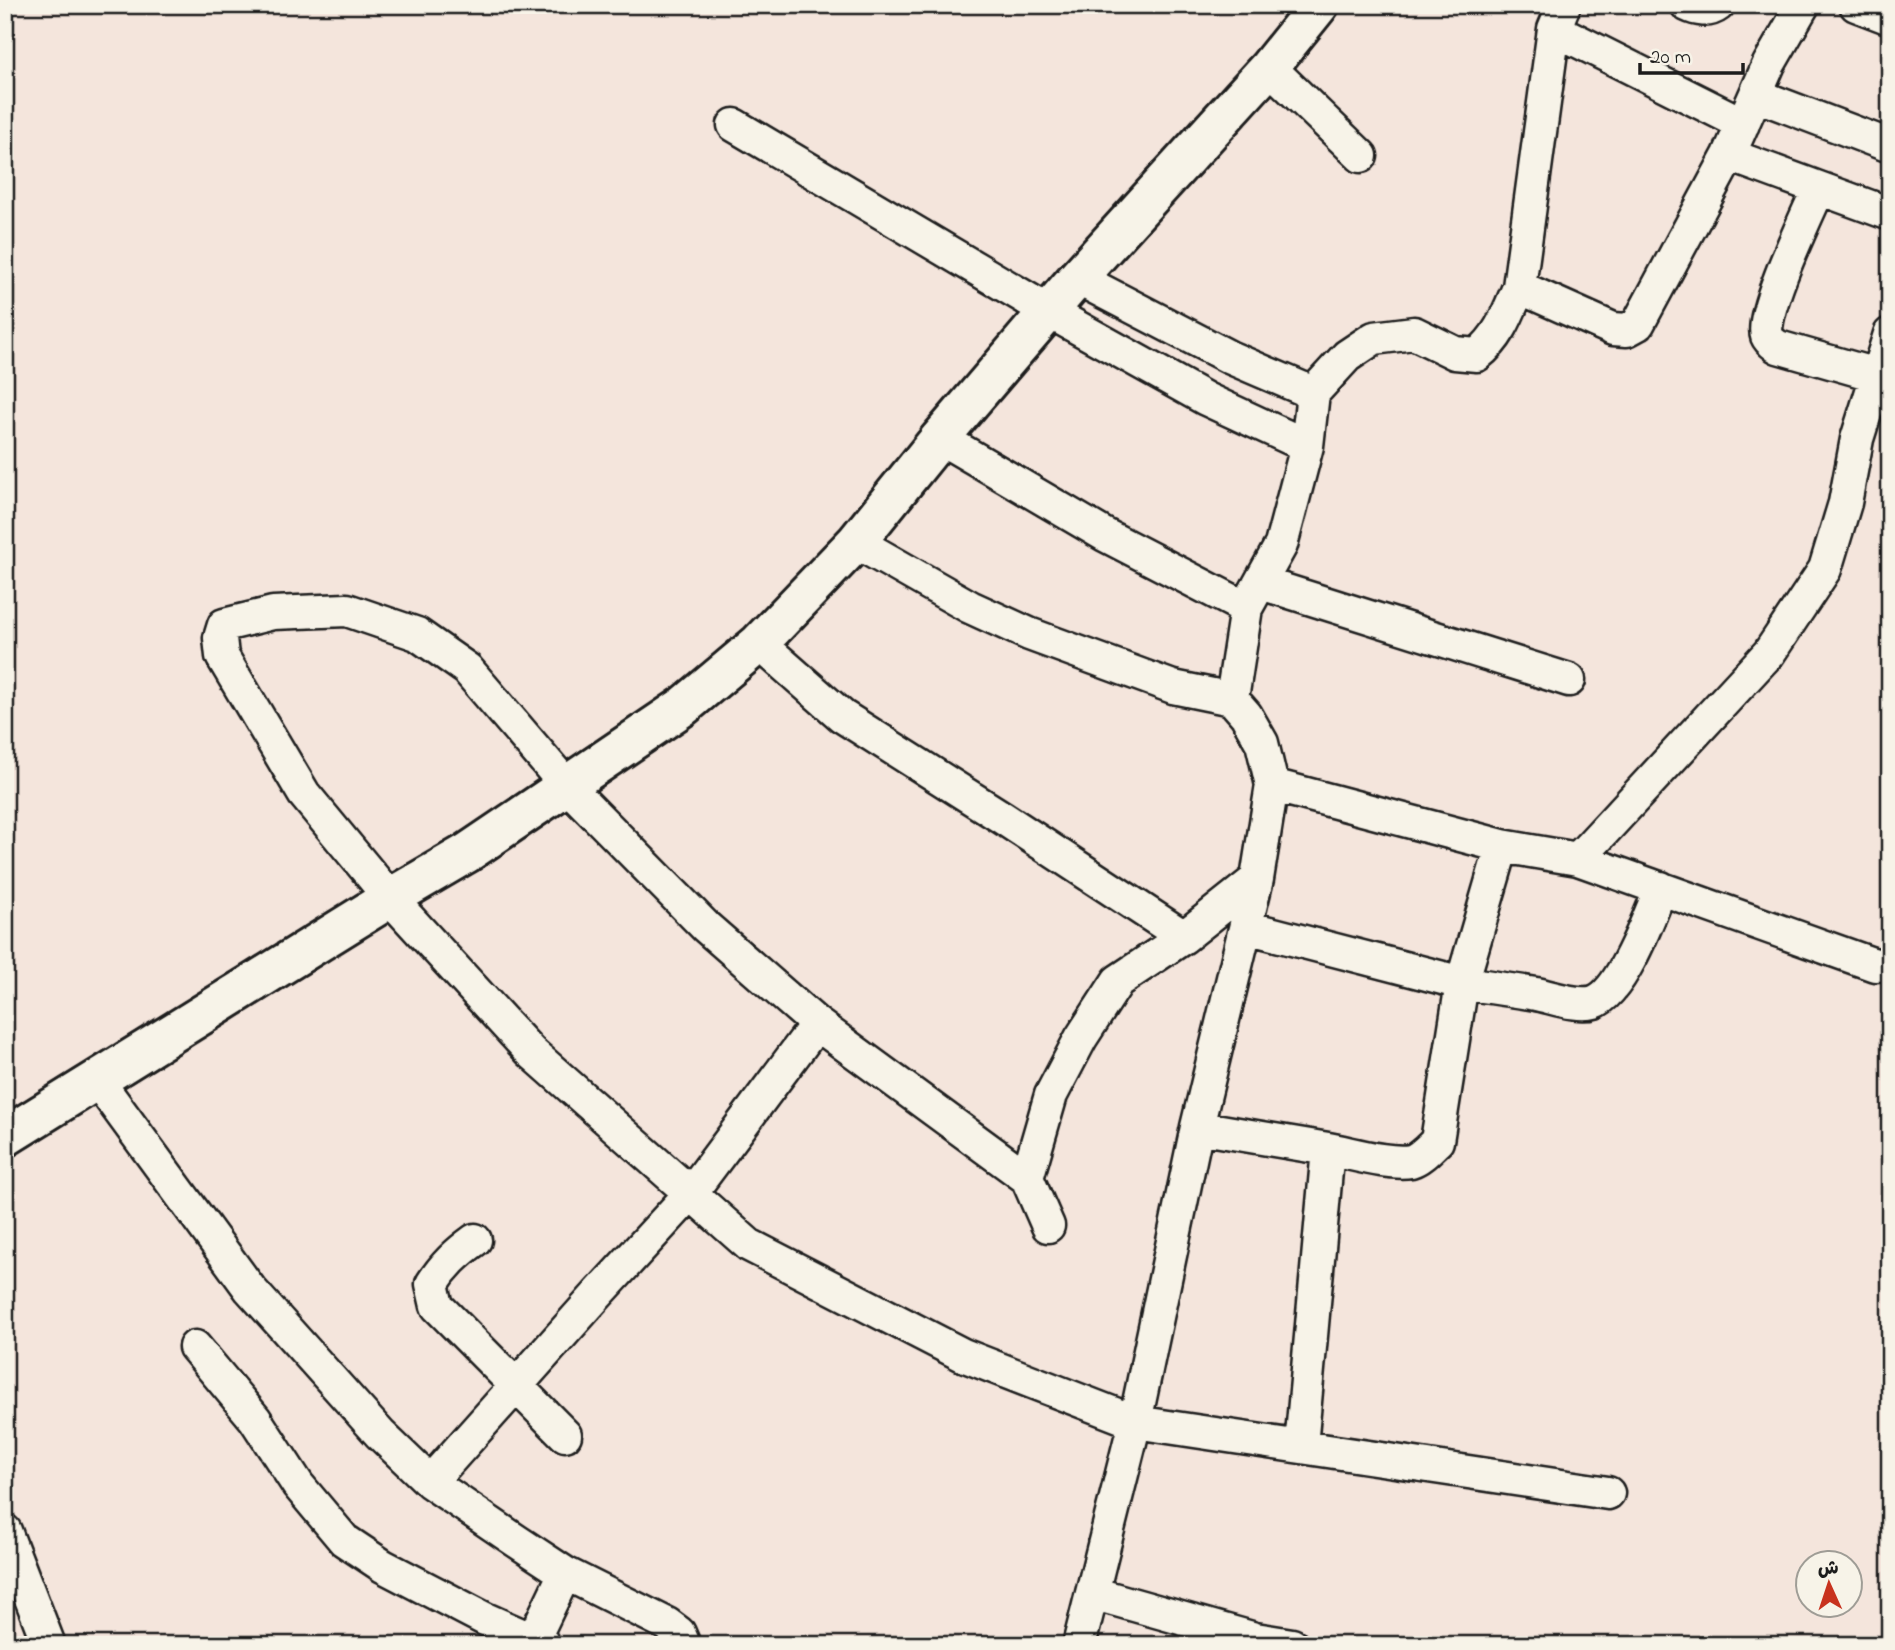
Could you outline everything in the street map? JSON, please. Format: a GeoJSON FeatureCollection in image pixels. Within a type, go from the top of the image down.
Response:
{"type":"FeatureCollection","features":[{"type":"Feature","properties":{"kind":"street"},"geometry":{"type":"LineString","coordinates":[[5,1137],[467,853],[684,706],[759,643],[856,542],[1048,311],[1269,67],[1319,5]]}},
{"type":"Feature","properties":{"kind":"street"},"geometry":{"type":"LineString","coordinates":[[1687,5],[1696,9],[1713,9],[1718,5]]}},
{"type":"Feature","properties":{"kind":"street"},"geometry":{"type":"LineString","coordinates":[[1519,287],[1613,329],[1627,330],[1638,324],[1729,155],[1769,64],[1803,5]]}},
{"type":"Feature","properties":{"kind":"street"},"geometry":{"type":"LineString","coordinates":[[1856,5],[1890,18]]}},
{"type":"Feature","properties":{"kind":"street"},"geometry":{"type":"LineString","coordinates":[[1232,699],[1254,596],[1280,545],[1307,446],[1314,393],[1347,356],[1374,338],[1414,333],[1455,353],[1477,355],[1491,344],[1501,329],[1519,287],[1559,17],[1742,124]]}},
{"type":"Feature","properties":{"kind":"street"},"geometry":{"type":"LineString","coordinates":[[1269,67],[1361,156]]}},
{"type":"Feature","properties":{"kind":"street"},"geometry":{"type":"LineString","coordinates":[[1756,95],[1890,146]]}},
{"type":"Feature","properties":{"kind":"street"},"geometry":{"type":"LineString","coordinates":[[734,125],[1048,311],[1206,399],[1307,446]]}},
{"type":"Feature","properties":{"kind":"street"},"geometry":{"type":"LineString","coordinates":[[1729,155],[1890,214]]}},
{"type":"Feature","properties":{"kind":"street"},"geometry":{"type":"LineString","coordinates":[[1819,188],[1767,312],[1766,335],[1778,347],[1883,380]]}},
{"type":"Feature","properties":{"kind":"street"},"geometry":{"type":"LineString","coordinates":[[1077,278],[1229,357],[1314,393]]}},
{"type":"Feature","properties":{"kind":"street"},"geometry":{"type":"LineString","coordinates":[[1578,859],[1769,653],[1825,569],[1845,503],[1857,439],[1883,380],[1890,334]]}},
{"type":"Feature","properties":{"kind":"street"},"geometry":{"type":"LineString","coordinates":[[940,438],[1105,535],[1254,596],[1569,680]]}},
{"type":"Feature","properties":{"kind":"street"},"geometry":{"type":"LineString","coordinates":[[856,542],[970,607],[1029,634],[1173,688],[1232,699],[1246,715],[1262,743],[1272,785],[1257,879],[1197,1127],[1135,1422],[1079,1645]]}},
{"type":"Feature","properties":{"kind":"street"},"geometry":{"type":"LineString","coordinates":[[1048,1226],[1027,1178],[817,1024],[706,927],[566,785],[467,669],[417,634],[347,610],[273,613],[224,625],[220,638],[222,656],[304,794],[390,898],[531,1052],[749,1245],[963,1355],[1135,1422],[1608,1493]]}},
{"type":"Feature","properties":{"kind":"street"},"geometry":{"type":"LineString","coordinates":[[759,643],[842,716],[1184,937]]}},
{"type":"Feature","properties":{"kind":"street"},"geometry":{"type":"LineString","coordinates":[[1272,785],[1502,846],[1578,859],[1875,965],[1890,964]]}},
{"type":"Feature","properties":{"kind":"street"},"geometry":{"type":"LineString","coordinates":[[1197,1127],[1394,1161],[1411,1161],[1423,1154],[1437,1141],[1462,983],[1502,846]]}},
{"type":"Feature","properties":{"kind":"street"},"geometry":{"type":"LineString","coordinates":[[1027,1178],[1051,1095],[1118,981],[1184,937],[1257,879]]}},
{"type":"Feature","properties":{"kind":"street"},"geometry":{"type":"LineString","coordinates":[[1246,927],[1462,983],[1566,1002],[1594,1002],[1614,987],[1643,931],[1661,888]]}},
{"type":"Feature","properties":{"kind":"street"},"geometry":{"type":"LineString","coordinates":[[430,1482],[691,1194],[817,1024]]}},
{"type":"Feature","properties":{"kind":"street"},"geometry":{"type":"LineString","coordinates":[[97,1080],[250,1289],[380,1434],[430,1482],[565,1573],[667,1624],[679,1633],[684,1645]]}},
{"type":"Feature","properties":{"kind":"street"},"geometry":{"type":"LineString","coordinates":[[1301,1446],[1328,1149]]}},
{"type":"Feature","properties":{"kind":"street"},"geometry":{"type":"LineString","coordinates":[[475,1240],[441,1269],[432,1284],[437,1306],[565,1436]]}},
{"type":"Feature","properties":{"kind":"street"},"geometry":{"type":"LineString","coordinates":[[195,1347],[255,1419],[298,1485],[344,1540],[383,1566],[485,1619],[539,1643],[565,1573]]}},
{"type":"Feature","properties":{"kind":"street"},"geometry":{"type":"LineString","coordinates":[[5,1531],[49,1645]]}},
{"type":"Feature","properties":{"kind":"street"},"geometry":{"type":"LineString","coordinates":[[1093,1593],[1255,1639],[1292,1645]]}}]}
